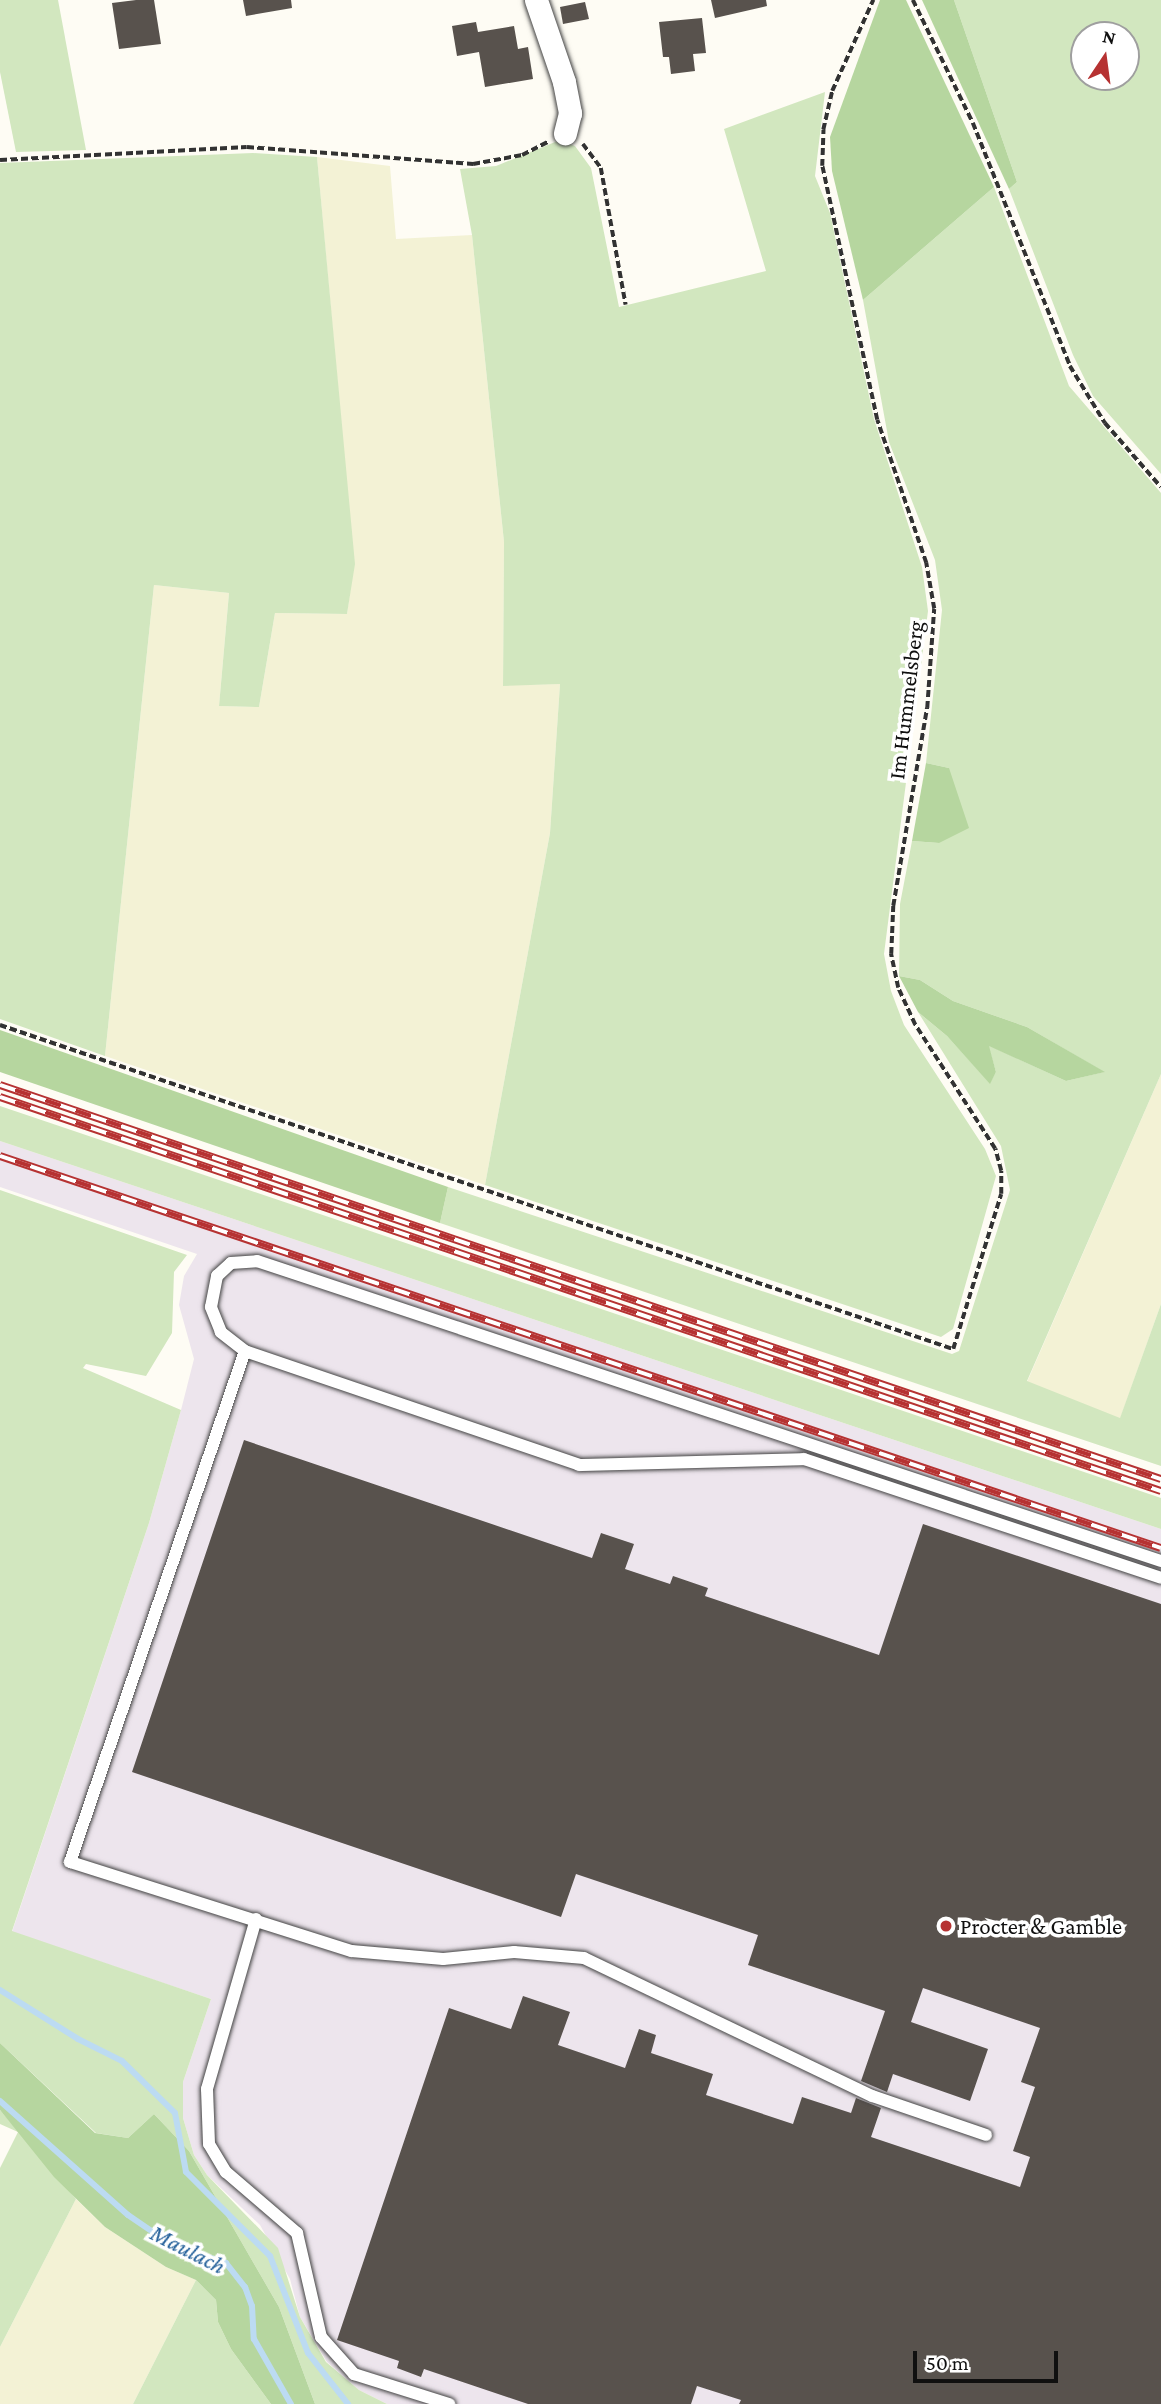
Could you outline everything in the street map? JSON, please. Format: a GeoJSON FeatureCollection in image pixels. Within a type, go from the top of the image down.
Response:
{"type":"FeatureCollection","features":[{"type":"Feature","properties":{"kind":"street"},"geometry":{"type":"LineString","coordinates":[[536,0],[564,82],[570,113],[565,133]]}},
{"type":"Feature","properties":{"kind":"lane"},"geometry":{"type":"LineString","coordinates":[[1161,1561],[257,1261],[231,1263],[217,1276],[211,1307],[221,1332],[245,1351],[579,1465],[804,1459],[1161,1578]]}},
{"type":"Feature","properties":{"kind":"lane"},"geometry":{"type":"LineString","coordinates":[[245,1351],[70,1862],[351,1951],[443,1959],[514,1952],[584,1958],[872,2096],[986,2135]]}},
{"type":"Feature","properties":{"kind":"lane"},"geometry":{"type":"LineString","coordinates":[[256,1919],[207,2089],[209,2144],[226,2172],[297,2234],[321,2337],[355,2374],[449,2404]]}},
{"type":"Feature","properties":{"kind":"path","name":"Im Hummelsberg"},"geometry":{"type":"LineString","coordinates":[[0,1024],[953,1349],[1001,1194],[1002,1171],[995,1149],[915,1025],[898,988],[891,954],[893,906],[927,708],[934,609],[926,562],[877,420],[822,166],[823,130],[832,91],[873,0]]}},
{"type":"Feature","properties":{"kind":"path"},"geometry":{"type":"LineString","coordinates":[[913,0],[974,122],[1070,366],[1105,424],[1161,487]]}},
{"type":"Feature","properties":{"kind":"path"},"geometry":{"type":"LineString","coordinates":[[0,160],[247,147],[473,164],[522,155],[565,133],[587,147],[601,168],[626,305]]}},
{"type":"Feature","properties":{"kind":"shaded area"},"geometry":{"type":"Polygon","coordinates":[[[0,1141],[1161,1529],[1161,2404],[387,2404],[359,2390],[327,2362],[300,2317],[290,2279],[260,2225],[207,2175],[194,2155],[183,2118],[183,2082],[211,1999],[12,1932],[149,1523],[181,1410],[194,1359],[179,1305],[184,1276],[197,1254],[0,1187],[0,1141]]]}},
{"type":"Feature","properties":{"kind":"green space"},"geometry":{"type":"Polygon","coordinates":[[[0,0],[58,0],[86,150],[16,152],[0,72],[0,0]]]}},
{"type":"Feature","properties":{"kind":"green space"},"geometry":{"type":"Polygon","coordinates":[[[880,0],[906,0],[994,187],[863,300],[832,171],[830,137],[880,0]]]}},
{"type":"Feature","properties":{"kind":"green space"},"geometry":{"type":"Polygon","coordinates":[[[922,0],[954,0],[1017,182],[1009,189],[922,0]]]}},
{"type":"Feature","properties":{"kind":"green space"},"geometry":{"type":"Polygon","coordinates":[[[954,0],[1161,0],[1161,474],[1093,396],[1073,355],[1009,189],[1017,182],[954,0]]]}},
{"type":"Feature","properties":{"kind":"green space"},"geometry":{"type":"Polygon","coordinates":[[[825,92],[815,176],[830,213],[874,419],[922,567],[928,611],[884,954],[891,991],[904,1025],[985,1149],[996,1176],[953,1329],[941,1337],[485,1185],[550,833],[560,684],[503,686],[504,542],[472,235],[460,169],[496,166],[560,140],[575,146],[591,168],[619,307],[766,271],[724,129],[825,92]]]}},
{"type":"Feature","properties":{"kind":"green space"},"geometry":{"type":"Polygon","coordinates":[[[253,153],[317,157],[355,564],[347,614],[275,613],[259,707],[219,706],[229,593],[154,585],[105,1056],[0,1019],[0,163],[253,153]]]}},
{"type":"Feature","properties":{"kind":"green space"},"geometry":{"type":"Polygon","coordinates":[[[317,157],[390,166],[396,239],[472,235],[504,542],[503,685],[560,684],[550,833],[485,1185],[105,1056],[154,585],[229,593],[219,706],[259,707],[275,613],[347,614],[354,564],[317,157]]]}},
{"type":"Feature","properties":{"kind":"green space"},"geometry":{"type":"Polygon","coordinates":[[[994,187],[1069,386],[1161,493],[1161,1074],[1027,1381],[1120,1418],[1161,1304],[1161,1466],[440,1223],[448,1187],[952,1354],[959,1351],[1010,1190],[1001,1146],[918,1012],[947,1036],[990,1083],[996,1072],[988,1045],[1066,1081],[1104,1072],[1027,1027],[953,1001],[920,980],[899,976],[900,904],[912,841],[939,843],[949,768],[926,763],[942,610],[935,560],[889,442],[863,300],[994,187]]]}},
{"type":"Feature","properties":{"kind":"green space"},"geometry":{"type":"Polygon","coordinates":[[[926,763],[949,768],[969,828],[939,843],[912,841],[926,763]]]}},
{"type":"Feature","properties":{"kind":"green space"},"geometry":{"type":"Polygon","coordinates":[[[899,976],[920,980],[953,1001],[1027,1027],[1105,1072],[1066,1081],[989,1046],[996,1072],[990,1084],[947,1036],[918,1012],[899,976]]]}},
{"type":"Feature","properties":{"kind":"green space"},"geometry":{"type":"Polygon","coordinates":[[[0,1030],[448,1187],[440,1223],[0,1072],[0,1030]]]}},
{"type":"Feature","properties":{"kind":"green space"},"geometry":{"type":"Polygon","coordinates":[[[1161,1074],[1161,1304],[1120,1419],[1027,1382],[1161,1074]]]}},
{"type":"Feature","properties":{"kind":"green space"},"geometry":{"type":"Polygon","coordinates":[[[0,1106],[1161,1498],[1161,1529],[0,1141],[0,1106]]]}},
{"type":"Feature","properties":{"kind":"green space"},"geometry":{"type":"Polygon","coordinates":[[[0,1190],[187,1255],[174,1272],[172,1333],[146,1376],[86,1364],[83,1368],[181,1410],[149,1523],[12,1931],[211,1999],[183,2082],[183,2118],[194,2155],[207,2175],[278,2248],[300,2317],[326,2362],[359,2390],[387,2404],[315,2404],[279,2307],[189,2151],[154,2114],[128,2138],[96,2133],[0,2043],[0,1190]]]}},
{"type":"Feature","properties":{"kind":"green space"},"geometry":{"type":"Polygon","coordinates":[[[0,2043],[95,2133],[128,2138],[154,2114],[189,2151],[279,2307],[315,2404],[271,2404],[231,2349],[218,2322],[216,2300],[196,2280],[166,2267],[105,2227],[54,2177],[0,2110],[0,2043]]]}},
{"type":"Feature","properties":{"kind":"green space"},"geometry":{"type":"Polygon","coordinates":[[[0,2110],[76,2199],[0,2347],[0,2168],[18,2132],[0,2124],[0,2110]]]}},
{"type":"Feature","properties":{"kind":"green space"},"geometry":{"type":"Polygon","coordinates":[[[76,2199],[105,2227],[166,2267],[196,2280],[133,2404],[0,2404],[0,2347],[76,2199]]]}},
{"type":"Feature","properties":{"kind":"green space"},"geometry":{"type":"Polygon","coordinates":[[[196,2280],[216,2300],[218,2322],[231,2349],[271,2404],[133,2404],[196,2280]]]}},
{"type":"Feature","properties":{"kind":"building"},"geometry":{"type":"Polygon","coordinates":[[[154,0],[161,44],[119,49],[112,3],[154,0]]]}},
{"type":"Feature","properties":{"kind":"building"},"geometry":{"type":"Polygon","coordinates":[[[243,0],[291,0],[292,8],[246,16],[243,0]]]}},
{"type":"Feature","properties":{"kind":"building"},"geometry":{"type":"Polygon","coordinates":[[[711,0],[766,0],[767,6],[715,18],[711,0]]]}},
{"type":"Feature","properties":{"kind":"building"},"geometry":{"type":"Polygon","coordinates":[[[585,2],[589,19],[563,24],[560,7],[585,2]]]}},
{"type":"Feature","properties":{"kind":"building"},"geometry":{"type":"Polygon","coordinates":[[[702,18],[706,53],[693,54],[695,71],[671,74],[669,57],[663,57],[659,22],[702,18]]]}},
{"type":"Feature","properties":{"kind":"building"},"geometry":{"type":"Polygon","coordinates":[[[476,22],[478,32],[514,26],[518,49],[528,47],[533,79],[485,87],[479,52],[457,56],[452,26],[476,22]]]}},
{"type":"Feature","properties":{"kind":"building","name":"Procter & Gamble"},"geometry":{"type":"Polygon","coordinates":[[[244,1440],[592,1558],[601,1533],[634,1544],[625,1569],[670,1584],[673,1576],[708,1588],[705,1596],[879,1655],[923,1524],[1161,1604],[1161,2404],[739,2404],[741,2400],[697,2386],[691,2404],[528,2404],[424,2369],[421,2377],[397,2368],[399,2361],[337,2340],[449,2008],[511,2029],[523,1996],[570,2012],[558,2045],[625,2068],[639,2029],[656,2035],[651,2053],[713,2074],[706,2095],[793,2124],[802,2097],[851,2113],[856,2098],[881,2108],[871,2137],[1020,2187],[1030,2157],[1013,2151],[1035,2087],[1021,2082],[1040,2028],[923,1988],[911,2022],[988,2049],[970,2101],[893,2074],[887,2092],[861,2081],[885,2011],[748,1965],[758,1935],[576,1874],[561,1917],[132,1772],[244,1440]]]}},
{"type":"Feature","properties":{"kind":"waterway"},"geometry":{"type":"LineString","coordinates":[[0,1990],[78,2039],[122,2061],[175,2113],[186,2172],[270,2256],[308,2353],[348,2404]]}},
{"type":"Feature","properties":{"kind":"waterway","name":"Maulach"},"geometry":{"type":"LineString","coordinates":[[0,2101],[128,2215],[172,2245],[226,2263],[245,2287],[252,2306],[254,2339],[291,2404]]}},
{"type":"Feature","properties":{"kind":"railway"},"geometry":{"type":"LineString","coordinates":[[0,1085],[1161,1479]]}},
{"type":"Feature","properties":{"kind":"railway"},"geometry":{"type":"LineString","coordinates":[[0,1097],[1161,1491]]}},
{"type":"Feature","properties":{"kind":"railway"},"geometry":{"type":"LineString","coordinates":[[0,1156],[1161,1548]]}},
{"type":"Feature","properties":{"kind":"place","name":"Procter & Gamble"},"geometry":{"type":"Point","coordinates":[946,1926]}}]}
